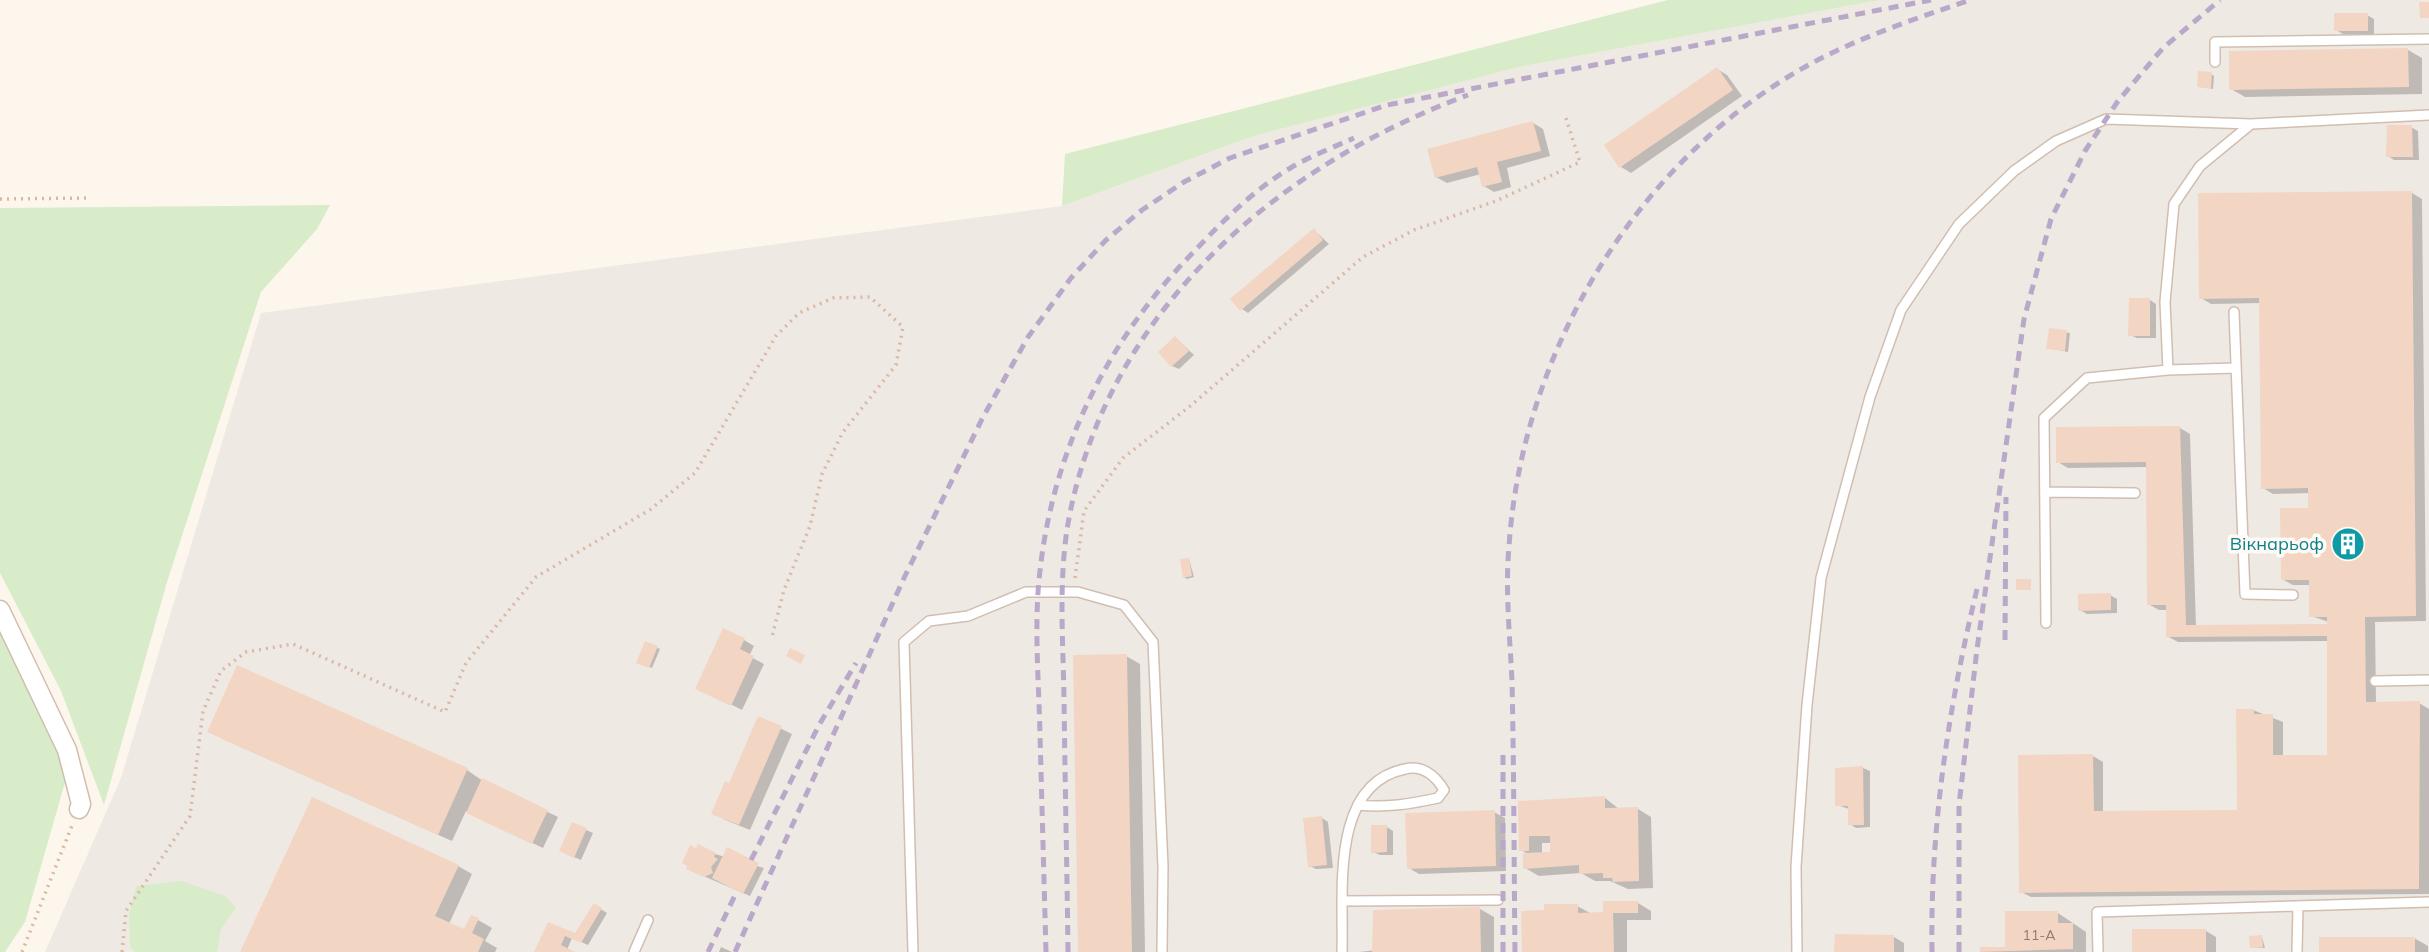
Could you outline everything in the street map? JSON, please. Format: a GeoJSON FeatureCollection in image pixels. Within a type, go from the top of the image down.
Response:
{"type":"FeatureCollection","features":[{"type":"Feature","properties":{"kind":"street"},"geometry":{"type":"LineString","coordinates":[[0,610],[67,750],[81,804],[79,808]]}},
{"type":"Feature","properties":{"kind":"lane"},"geometry":{"type":"LineString","coordinates":[[2214,62],[2215,43],[2429,40]]}},
{"type":"Feature","properties":{"kind":"lane"},"geometry":{"type":"LineString","coordinates":[[1797,952],[1796,867],[1807,705],[1821,578],[1870,397],[1901,310],[1959,224],[2014,171],[2056,141],[2106,119],[2251,124],[2429,115]]}},
{"type":"Feature","properties":{"kind":"lane"},"geometry":{"type":"LineString","coordinates":[[2168,370],[2165,302],[2174,204],[2200,166],[2251,124]]}},
{"type":"Feature","properties":{"kind":"lane"},"geometry":{"type":"LineString","coordinates":[[2234,313],[2245,594],[2293,595]]}},
{"type":"Feature","properties":{"kind":"lane"},"geometry":{"type":"LineString","coordinates":[[2046,623],[2044,418],[2087,378],[2168,370],[2235,368]]}},
{"type":"Feature","properties":{"kind":"lane"},"geometry":{"type":"LineString","coordinates":[[2045,492],[2135,493]]}},
{"type":"Feature","properties":{"kind":"lane"},"geometry":{"type":"LineString","coordinates":[[914,952],[904,642],[929,621],[968,616],[1026,592],[1073,592],[1124,605],[1153,642],[1163,866],[1162,952]]}},
{"type":"Feature","properties":{"kind":"lane"},"geometry":{"type":"LineString","coordinates":[[2375,681],[2429,680]]}},
{"type":"Feature","properties":{"kind":"lane"},"geometry":{"type":"LineString","coordinates":[[1342,952],[1343,850],[1358,805],[1367,790],[1391,771],[1413,767],[1436,776],[1444,790],[1438,798],[1414,803],[1384,807],[1358,805]]}},
{"type":"Feature","properties":{"kind":"lane"},"geometry":{"type":"LineString","coordinates":[[1343,901],[1498,900]]}},
{"type":"Feature","properties":{"kind":"lane"},"geometry":{"type":"LineString","coordinates":[[2098,952],[2096,912],[2429,902]]}},
{"type":"Feature","properties":{"kind":"lane"},"geometry":{"type":"LineString","coordinates":[[2297,952],[2298,906]]}},
{"type":"Feature","properties":{"kind":"lane"},"geometry":{"type":"LineString","coordinates":[[634,952],[648,920]]}},
{"type":"Feature","properties":{"kind":"path"},"geometry":{"type":"LineString","coordinates":[[1073,592],[1084,511],[1123,458],[1189,407],[1363,257],[1415,230],[1496,201],[1580,162],[1565,115]]}},
{"type":"Feature","properties":{"kind":"path"},"geometry":{"type":"LineString","coordinates":[[0,200],[89,198]]}},
{"type":"Feature","properties":{"kind":"path"},"geometry":{"type":"LineString","coordinates":[[122,952],[125,911],[190,816],[203,711],[221,671],[246,652],[293,644],[444,712],[466,663],[536,578],[651,509],[695,473],[776,337],[799,313],[833,298],[870,297],[903,327],[896,365],[843,432],[822,474],[810,526],[784,590],[772,637]]}},
{"type":"Feature","properties":{"kind":"path"},"geometry":{"type":"LineString","coordinates":[[22,952],[79,808]]}},
{"type":"Feature","properties":{"kind":"shaded area"},"geometry":{"type":"Polygon","coordinates":[[[1880,0],[2429,0],[2429,952],[45,952],[121,778],[261,313],[1062,206],[1254,136],[1519,67],[1880,0]]]}},
{"type":"Feature","properties":{"kind":"green space"},"geometry":{"type":"Polygon","coordinates":[[[1668,0],[1880,0],[1519,67],[1254,136],[1062,206],[1065,154],[1668,0]]]}},
{"type":"Feature","properties":{"kind":"green space"},"geometry":{"type":"Polygon","coordinates":[[[330,205],[317,229],[261,292],[167,582],[104,805],[61,691],[0,573],[0,208],[330,205]]]}},
{"type":"Feature","properties":{"kind":"green space"},"geometry":{"type":"Polygon","coordinates":[[[0,632],[68,772],[25,922],[5,952],[0,952],[0,632]]]}},
{"type":"Feature","properties":{"kind":"green space"},"geometry":{"type":"Polygon","coordinates":[[[182,881],[225,896],[236,908],[221,929],[217,952],[135,952],[130,947],[129,915],[136,886],[182,881]]]}},
{"type":"Feature","properties":{"kind":"building"},"geometry":{"type":"Polygon","coordinates":[[[2419,2],[2429,2],[2429,18],[2420,18],[2419,2]]]}},
{"type":"Feature","properties":{"kind":"building"},"geometry":{"type":"Polygon","coordinates":[[[2334,13],[2368,13],[2368,31],[2334,31],[2334,13]]]}},
{"type":"Feature","properties":{"kind":"building"},"geometry":{"type":"Polygon","coordinates":[[[2408,48],[2409,87],[2229,90],[2229,51],[2408,48]]]}},
{"type":"Feature","properties":{"kind":"building"},"geometry":{"type":"Polygon","coordinates":[[[1717,67],[1733,90],[1619,168],[1604,145],[1717,67]]]}},
{"type":"Feature","properties":{"kind":"building"},"geometry":{"type":"Polygon","coordinates":[[[2198,71],[2212,72],[2211,89],[2197,87],[2198,71]]]}},
{"type":"Feature","properties":{"kind":"building"},"geometry":{"type":"Polygon","coordinates":[[[1533,121],[1541,151],[1497,162],[1502,182],[1482,187],[1477,167],[1435,178],[1427,149],[1533,121]]]}},
{"type":"Feature","properties":{"kind":"building"},"geometry":{"type":"Polygon","coordinates":[[[2387,125],[2412,125],[2413,157],[2386,157],[2387,125]]]}},
{"type":"Feature","properties":{"kind":"building","name":"Вікнарьоф"},"geometry":{"type":"Polygon","coordinates":[[[2412,191],[2416,616],[2365,617],[2366,702],[2420,701],[2419,889],[2019,893],[2018,755],[2093,754],[2094,811],[2237,810],[2236,709],[2254,709],[2254,714],[2273,714],[2273,755],[2327,755],[2327,636],[2166,637],[2166,605],[2147,605],[2146,462],[2056,463],[2056,427],[2180,426],[2186,625],[2327,624],[2327,617],[2309,617],[2309,580],[2281,580],[2280,508],[2308,508],[2308,488],[2261,489],[2259,298],[2199,299],[2198,193],[2412,191]]]}},
{"type":"Feature","properties":{"kind":"building"},"geometry":{"type":"Polygon","coordinates":[[[1314,228],[1323,240],[1240,311],[1230,299],[1314,228]]]}},
{"type":"Feature","properties":{"kind":"building"},"geometry":{"type":"Polygon","coordinates":[[[2129,298],[2150,298],[2150,336],[2128,336],[2129,298]]]}},
{"type":"Feature","properties":{"kind":"building"},"geometry":{"type":"Polygon","coordinates":[[[2049,328],[2067,330],[2065,351],[2046,349],[2049,328]]]}},
{"type":"Feature","properties":{"kind":"building"},"geometry":{"type":"Polygon","coordinates":[[[1175,336],[1189,351],[1171,367],[1158,352],[1175,336]]]}},
{"type":"Feature","properties":{"kind":"building"},"geometry":{"type":"Polygon","coordinates":[[[1189,558],[1192,576],[1183,578],[1180,559],[1189,558]]]}},
{"type":"Feature","properties":{"kind":"building"},"geometry":{"type":"Polygon","coordinates":[[[2016,579],[2031,579],[2031,590],[2016,590],[2016,579]]]}},
{"type":"Feature","properties":{"kind":"building"},"geometry":{"type":"Polygon","coordinates":[[[2111,593],[2111,610],[2078,611],[2078,594],[2111,593]]]}},
{"type":"Feature","properties":{"kind":"building"},"geometry":{"type":"Polygon","coordinates":[[[723,628],[745,638],[740,649],[754,656],[731,706],[695,689],[723,628]]]}},
{"type":"Feature","properties":{"kind":"building"},"geometry":{"type":"Polygon","coordinates":[[[645,641],[658,646],[649,668],[636,663],[645,641]]]}},
{"type":"Feature","properties":{"kind":"building"},"geometry":{"type":"Polygon","coordinates":[[[790,648],[805,655],[801,664],[786,656],[790,648]]]}},
{"type":"Feature","properties":{"kind":"building"},"geometry":{"type":"Polygon","coordinates":[[[1127,654],[1132,952],[1078,952],[1073,655],[1127,654]]]}},
{"type":"Feature","properties":{"kind":"building"},"geometry":{"type":"Polygon","coordinates":[[[237,665],[468,768],[438,835],[207,732],[237,665]]]}},
{"type":"Feature","properties":{"kind":"building"},"geometry":{"type":"Polygon","coordinates":[[[758,716],[782,726],[739,825],[711,814],[725,781],[729,783],[758,716]]]}},
{"type":"Feature","properties":{"kind":"building"},"geometry":{"type":"Polygon","coordinates":[[[1863,766],[1864,825],[1848,825],[1848,806],[1835,806],[1835,768],[1863,766]]]}},
{"type":"Feature","properties":{"kind":"building"},"geometry":{"type":"Polygon","coordinates":[[[482,778],[548,810],[532,844],[466,813],[482,778]]]}},
{"type":"Feature","properties":{"kind":"building"},"geometry":{"type":"Polygon","coordinates":[[[1605,796],[1605,808],[1638,807],[1639,881],[1613,882],[1612,878],[1603,878],[1603,873],[1579,874],[1579,865],[1523,869],[1523,853],[1550,852],[1550,836],[1529,836],[1529,851],[1519,851],[1518,801],[1605,796]]]}},
{"type":"Feature","properties":{"kind":"building"},"geometry":{"type":"Polygon","coordinates":[[[312,797],[459,865],[435,916],[464,929],[471,915],[479,918],[472,933],[484,939],[478,952],[240,952],[312,797]]]}},
{"type":"Feature","properties":{"kind":"building"},"geometry":{"type":"Polygon","coordinates":[[[1495,810],[1496,866],[1407,869],[1405,813],[1495,810]]]}},
{"type":"Feature","properties":{"kind":"building"},"geometry":{"type":"Polygon","coordinates":[[[1322,816],[1327,865],[1308,867],[1303,818],[1322,816]]]}},
{"type":"Feature","properties":{"kind":"building"},"geometry":{"type":"Polygon","coordinates":[[[572,822],[587,828],[574,858],[559,851],[572,822]]]}},
{"type":"Feature","properties":{"kind":"building"},"geometry":{"type":"Polygon","coordinates":[[[1371,825],[1387,825],[1387,852],[1371,853],[1371,825]]]}},
{"type":"Feature","properties":{"kind":"building"},"geometry":{"type":"Polygon","coordinates":[[[698,844],[716,853],[714,857],[718,859],[711,867],[713,873],[704,877],[686,869],[687,866],[682,863],[690,845],[696,848],[698,844]]]}},
{"type":"Feature","properties":{"kind":"building"},"geometry":{"type":"Polygon","coordinates":[[[727,847],[759,863],[743,894],[712,878],[727,847]]]}},
{"type":"Feature","properties":{"kind":"building"},"geometry":{"type":"Polygon","coordinates":[[[1603,901],[1638,901],[1638,913],[1613,913],[1614,952],[1522,952],[1521,911],[1544,910],[1544,904],[1578,904],[1578,913],[1603,912],[1603,901]]]}},
{"type":"Feature","properties":{"kind":"building"},"geometry":{"type":"Polygon","coordinates":[[[594,903],[602,908],[581,943],[565,936],[561,945],[575,952],[534,952],[548,922],[575,933],[594,903]]]}},
{"type":"Feature","properties":{"kind":"building"},"geometry":{"type":"Polygon","coordinates":[[[1480,907],[1481,952],[1372,952],[1373,910],[1480,907]]]}},
{"type":"Feature","properties":{"kind":"building"},"geometry":{"type":"Polygon","coordinates":[[[2005,911],[2058,911],[2058,923],[2073,923],[2073,949],[1980,952],[1980,947],[2005,947],[2005,911]]]}},
{"type":"Feature","properties":{"kind":"building"},"geometry":{"type":"Polygon","coordinates":[[[2132,929],[2206,929],[2206,952],[2132,952],[2132,929]]]}},
{"type":"Feature","properties":{"kind":"building"},"geometry":{"type":"Polygon","coordinates":[[[1835,934],[1894,935],[1894,952],[1834,952],[1835,934]]]}},
{"type":"Feature","properties":{"kind":"building"},"geometry":{"type":"Polygon","coordinates":[[[2262,935],[2263,947],[2250,948],[2249,936],[2262,935]]]}},
{"type":"Feature","properties":{"kind":"building"},"geometry":{"type":"Polygon","coordinates":[[[2319,937],[2415,937],[2415,952],[2319,952],[2319,937]]]}},
{"type":"Feature","properties":{"kind":"railway"},"geometry":{"type":"LineString","coordinates":[[735,952],[904,578],[983,417],[1028,337],[1071,278],[1106,240],[1142,210],[1184,182],[1230,158],[1387,105],[1931,0]]}},
{"type":"Feature","properties":{"kind":"railway"},"geometry":{"type":"LineString","coordinates":[[1515,952],[1509,546],[1519,469],[1540,394],[1570,322],[1608,254],[1655,191],[1709,136],[1770,88],[1838,50],[1887,29],[1970,0]]}},
{"type":"Feature","properties":{"kind":"railway"},"geometry":{"type":"LineString","coordinates":[[1959,952],[1959,805],[1977,649],[2024,319],[2051,219],[2085,151],[2118,101],[2163,48],[2220,0]]}},
{"type":"Feature","properties":{"kind":"railway"},"geometry":{"type":"LineString","coordinates":[[1068,952],[1063,563],[1069,518],[1090,443],[1121,374],[1162,311],[1212,255],[1268,205],[1330,162],[1397,125],[1468,95]]}},
{"type":"Feature","properties":{"kind":"railway"},"geometry":{"type":"LineString","coordinates":[[1046,952],[1037,610],[1043,546],[1066,456],[1103,373],[1154,296],[1185,261],[1262,187],[1299,163],[1354,138]]}},
{"type":"Feature","properties":{"kind":"railway"},"geometry":{"type":"LineString","coordinates":[[2005,640],[2006,497]]}},
{"type":"Feature","properties":{"kind":"railway"},"geometry":{"type":"LineString","coordinates":[[1932,952],[1934,860],[1943,769],[1957,679],[1977,589]]}},
{"type":"Feature","properties":{"kind":"railway"},"geometry":{"type":"LineString","coordinates":[[751,860],[819,725],[856,663]]}},
{"type":"Feature","properties":{"kind":"railway"},"geometry":{"type":"LineString","coordinates":[[1503,749],[1503,952]]}},
{"type":"Feature","properties":{"kind":"railway"},"geometry":{"type":"LineString","coordinates":[[708,952],[737,891]]}},
{"type":"Feature","properties":{"kind":"place","name":"Вікнарьоф"},"geometry":{"type":"Point","coordinates":[2348,544]}}]}
